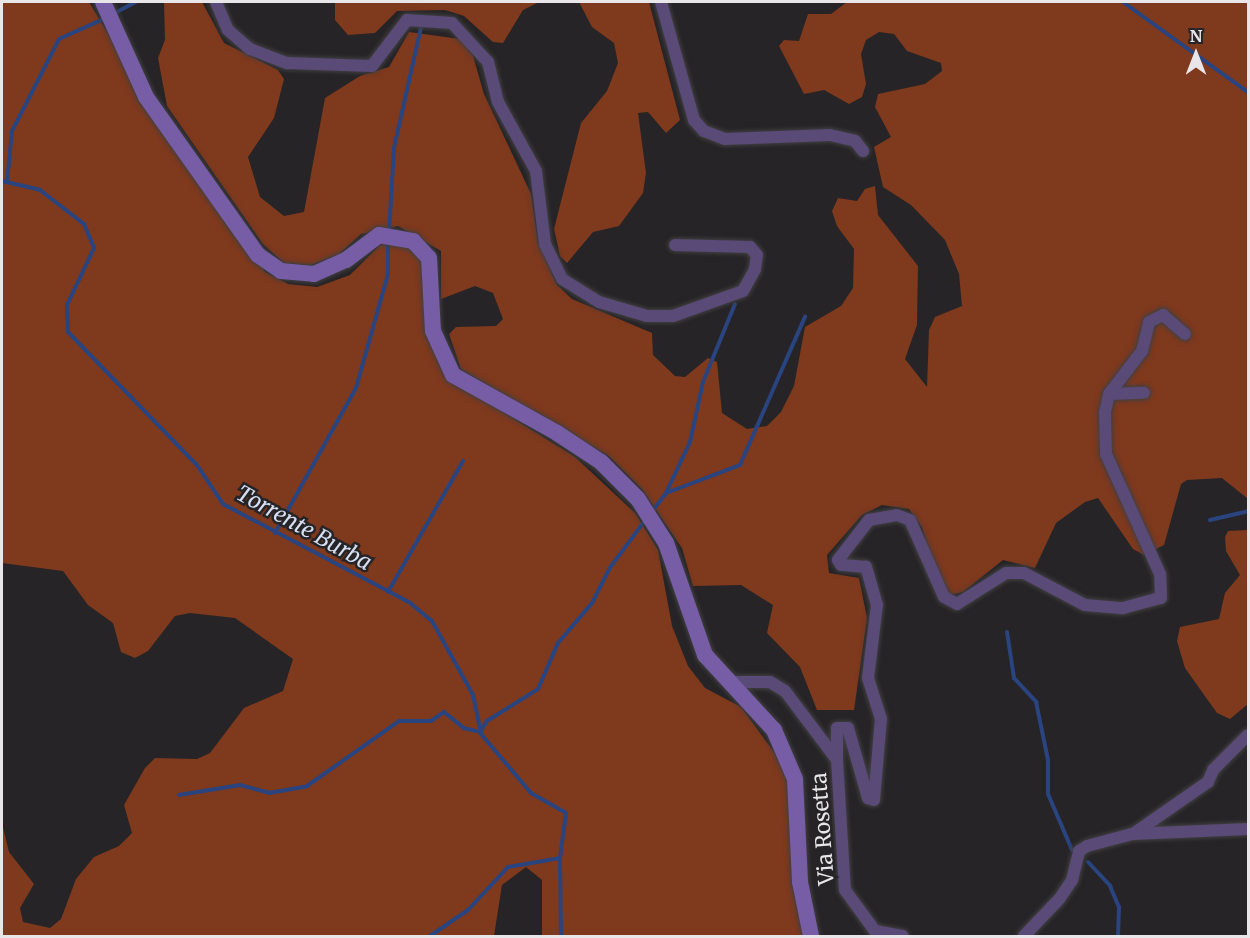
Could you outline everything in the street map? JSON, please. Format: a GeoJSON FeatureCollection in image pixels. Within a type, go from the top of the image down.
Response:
{"type":"FeatureCollection","features":[{"type":"Feature","properties":{"kind":"street"},"geometry":{"type":"LineString","coordinates":[[103,2],[147,98],[258,255],[281,272],[314,274],[346,260],[379,235],[413,241],[429,258],[433,331],[453,375],[601,462],[638,499],[666,543],[705,655],[774,730],[795,779],[800,882],[811,936]]}},
{"type":"Feature","properties":{"kind":"street"},"geometry":{"type":"LineString","coordinates":[[216,2],[228,30],[250,50],[287,63],[372,66],[407,20],[452,22],[488,62],[498,102],[536,171],[545,244],[562,279],[599,302],[646,316],[673,316],[744,291],[755,269],[757,255],[750,247],[675,245]]}},
{"type":"Feature","properties":{"kind":"street"},"geometry":{"type":"LineString","coordinates":[[661,2],[694,120],[704,131],[725,139],[830,135],[855,141],[863,151]]}},
{"type":"Feature","properties":{"kind":"street"},"geometry":{"type":"LineString","coordinates":[[837,760],[837,728],[849,728],[868,798],[874,800],[880,719],[868,678],[877,605],[866,567],[842,565],[838,560],[869,520],[897,515],[910,520],[944,597],[957,604],[1006,573],[1024,573],[1085,605],[1124,608],[1161,598],[1160,574],[1106,454],[1109,394],[1142,351],[1149,321],[1163,315],[1185,334]]}},
{"type":"Feature","properties":{"kind":"street"},"geometry":{"type":"LineString","coordinates":[[1109,394],[1144,393]]}},
{"type":"Feature","properties":{"kind":"street","name":"Via Rosetta"},"geometry":{"type":"LineString","coordinates":[[729,682],[770,682],[786,691],[837,760],[845,890],[875,931],[903,936]]}},
{"type":"Feature","properties":{"kind":"street"},"geometry":{"type":"LineString","coordinates":[[1132,834],[1209,782],[1213,770],[1248,735]]}},
{"type":"Feature","properties":{"kind":"street"},"geometry":{"type":"LineString","coordinates":[[1024,936],[1043,921],[1072,880],[1079,851],[1132,834],[1248,829]]}},
{"type":"Feature","properties":{"kind":"shaded area"},"geometry":{"type":"Polygon","coordinates":[[[2,2],[89,2],[192,172],[265,272],[288,284],[317,287],[350,275],[384,241],[401,241],[422,258],[425,323],[445,376],[575,457],[635,513],[658,550],[672,626],[688,666],[705,688],[741,707],[776,755],[793,784],[805,936],[542,936],[542,880],[526,867],[502,885],[494,936],[2,936],[2,823],[9,852],[34,884],[20,908],[23,922],[50,928],[61,919],[76,879],[94,857],[119,846],[132,833],[124,805],[145,768],[155,758],[197,759],[210,753],[244,708],[283,691],[293,659],[235,618],[190,613],[175,616],[148,651],[135,658],[121,652],[113,623],[88,605],[63,571],[2,563],[2,2]]]}},
{"type":"Feature","properties":{"kind":"shaded area"},"geometry":{"type":"Polygon","coordinates":[[[164,2],[202,2],[224,43],[278,70],[284,79],[274,118],[248,157],[260,197],[284,216],[304,212],[325,98],[360,76],[389,67],[409,32],[460,39],[473,56],[484,94],[531,194],[538,243],[557,285],[572,299],[652,333],[653,355],[675,376],[685,377],[708,358],[717,362],[722,413],[747,429],[767,426],[781,412],[794,386],[805,327],[841,306],[853,288],[854,249],[837,226],[832,211],[838,198],[857,201],[865,189],[875,186],[878,215],[918,266],[917,325],[905,359],[927,387],[929,330],[935,317],[962,306],[959,274],[945,240],[911,205],[883,187],[874,147],[891,137],[875,107],[878,94],[925,84],[942,71],[941,63],[907,51],[894,34],[879,32],[866,40],[861,54],[866,84],[862,97],[849,104],[824,90],[804,94],[779,46],[784,40],[799,41],[808,14],[831,14],[847,2],[1248,2],[1248,499],[1222,478],[1187,480],[1181,484],[1164,545],[1144,555],[1133,549],[1098,498],[1085,502],[1056,523],[1035,568],[1003,560],[963,592],[949,595],[934,567],[922,527],[909,509],[882,505],[862,515],[827,555],[829,573],[859,578],[867,618],[854,710],[817,710],[800,667],[767,633],[773,605],[741,585],[693,586],[682,548],[642,489],[609,456],[461,369],[449,334],[456,327],[496,326],[503,319],[493,293],[475,286],[441,299],[441,251],[398,226],[361,234],[339,254],[311,265],[284,263],[263,244],[167,106],[158,58],[165,40],[164,2]]]}},
{"type":"Feature","properties":{"kind":"shaded area"},"geometry":{"type":"Polygon","coordinates":[[[335,2],[539,2],[523,10],[503,43],[493,42],[464,16],[445,10],[397,11],[375,33],[348,35],[335,20],[335,2]]]}},
{"type":"Feature","properties":{"kind":"shaded area"},"geometry":{"type":"Polygon","coordinates":[[[579,2],[649,2],[680,120],[666,133],[648,112],[638,113],[646,173],[643,193],[619,226],[593,232],[567,263],[560,256],[554,229],[581,123],[607,91],[618,63],[614,43],[592,27],[579,2]]]}},
{"type":"Feature","properties":{"kind":"shaded area"},"geometry":{"type":"Polygon","coordinates":[[[1248,530],[1248,704],[1230,719],[1217,713],[1185,668],[1177,641],[1180,627],[1219,619],[1225,593],[1240,575],[1226,551],[1225,537],[1228,531],[1248,530]]]}},
{"type":"Feature","properties":{"kind":"waterway"},"geometry":{"type":"LineString","coordinates":[[113,14],[136,2]]}},
{"type":"Feature","properties":{"kind":"waterway"},"geometry":{"type":"LineString","coordinates":[[1123,2],[1248,92]]}},
{"type":"Feature","properties":{"kind":"waterway"},"geometry":{"type":"LineString","coordinates":[[7,182],[12,131],[59,39],[106,18]]}},
{"type":"Feature","properties":{"kind":"waterway"},"geometry":{"type":"LineString","coordinates":[[389,233],[394,148],[421,27]]}},
{"type":"Feature","properties":{"kind":"waterway","name":"Torrente Burba"},"geometry":{"type":"LineString","coordinates":[[2,181],[40,190],[84,224],[94,248],[67,305],[68,332],[197,465],[223,504],[409,602],[432,621],[473,695],[481,734],[531,793],[566,813],[560,858],[561,936]]}},
{"type":"Feature","properties":{"kind":"waterway"},"geometry":{"type":"LineString","coordinates":[[275,533],[356,388],[388,274],[388,241]]}},
{"type":"Feature","properties":{"kind":"waterway"},"geometry":{"type":"LineString","coordinates":[[666,493],[690,442],[703,382],[735,304]]}},
{"type":"Feature","properties":{"kind":"waterway"},"geometry":{"type":"LineString","coordinates":[[651,513],[666,493],[740,465],[805,317]]}},
{"type":"Feature","properties":{"kind":"waterway"},"geometry":{"type":"LineString","coordinates":[[388,592],[463,461]]}},
{"type":"Feature","properties":{"kind":"waterway"},"geometry":{"type":"LineString","coordinates":[[1210,520],[1248,511]]}},
{"type":"Feature","properties":{"kind":"waterway"},"geometry":{"type":"LineString","coordinates":[[179,795],[240,785],[269,793],[307,786],[399,721],[431,721],[444,712],[464,728],[480,732],[487,721],[538,689],[558,643],[592,603],[609,569],[646,519]]}},
{"type":"Feature","properties":{"kind":"waterway"},"geometry":{"type":"LineString","coordinates":[[1007,632],[1014,678],[1036,702],[1048,760],[1048,794],[1072,850]]}},
{"type":"Feature","properties":{"kind":"waterway"},"geometry":{"type":"LineString","coordinates":[[430,936],[468,910],[508,867],[560,858]]}},
{"type":"Feature","properties":{"kind":"waterway"},"geometry":{"type":"LineString","coordinates":[[1088,862],[1110,886],[1119,907],[1118,936]]}}]}
